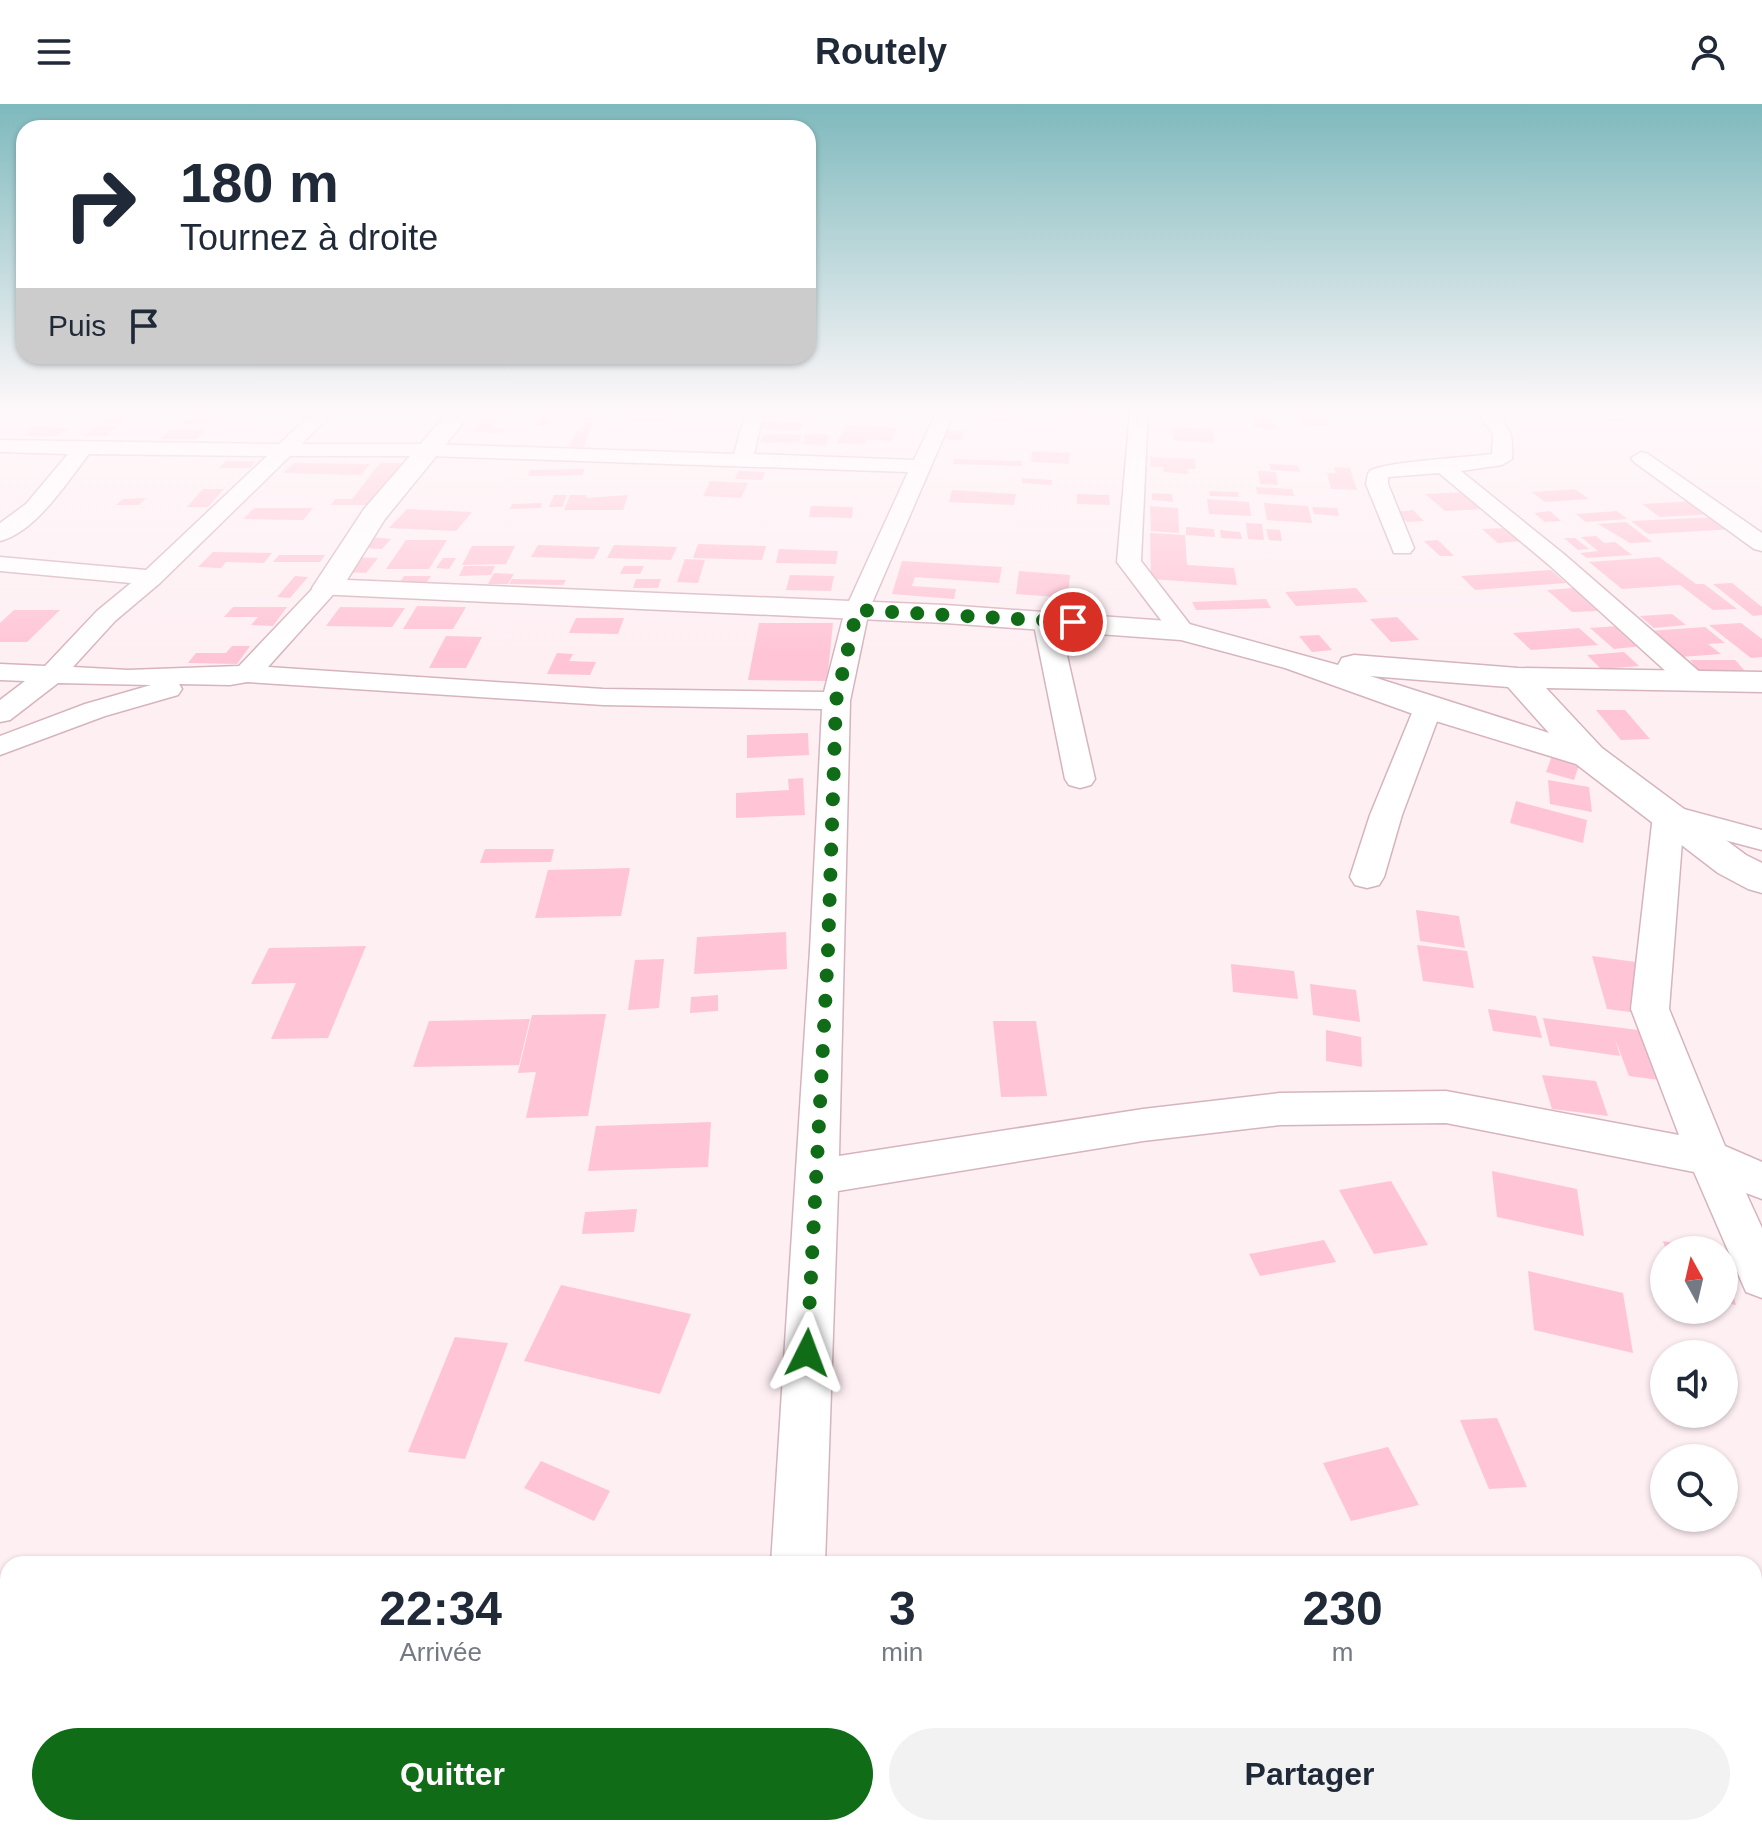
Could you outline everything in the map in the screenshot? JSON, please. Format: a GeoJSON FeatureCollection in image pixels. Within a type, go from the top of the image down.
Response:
{"type":"FeatureCollection","features":[{"type":"Feature","properties":{"kind":"street"},"geometry":{"type":"LineString","coordinates":[[0,534],[34,509],[48,492]]}},
{"type":"Feature","properties":{"kind":"street"},"geometry":{"type":"LineString","coordinates":[[0,714],[52,674],[106,616],[152,578],[240,492]]}},
{"type":"Feature","properties":{"kind":"street"},"geometry":{"type":"LineString","coordinates":[[0,746],[110,706],[171,688],[247,674],[327,588],[374,515],[394,492]]}},
{"type":"Feature","properties":{"kind":"street"},"geometry":{"type":"LineString","coordinates":[[798,1556],[828,950],[836,701],[857,610],[909,492]]}},
{"type":"Feature","properties":{"kind":"street"},"geometry":{"type":"LineString","coordinates":[[1134,492],[1129,562],[1182,631]]}},
{"type":"Feature","properties":{"kind":"street"},"geometry":{"type":"LineString","coordinates":[[1380,492],[1402,548]]}},
{"type":"Feature","properties":{"kind":"street"},"geometry":{"type":"LineString","coordinates":[[1474,492],[1557,560],[1692,680]]}},
{"type":"Feature","properties":{"kind":"street"},"geometry":{"type":"LineString","coordinates":[[1689,492],[1762,544]]}},
{"type":"Feature","properties":{"kind":"street"},"geometry":{"type":"LineString","coordinates":[[0,564],[152,578]]}},
{"type":"Feature","properties":{"kind":"street"},"geometry":{"type":"LineString","coordinates":[[327,588],[857,610],[1182,631],[1296,661],[1428,708],[1589,756]]}},
{"type":"Feature","properties":{"kind":"street"},"geometry":{"type":"LineString","coordinates":[[1046,620],[1080,779]]}},
{"type":"Feature","properties":{"kind":"street"},"geometry":{"type":"LineString","coordinates":[[1296,661],[1518,678],[1762,682]]}},
{"type":"Feature","properties":{"kind":"street"},"geometry":{"type":"LineString","coordinates":[[0,672],[128,678],[247,674],[603,697],[836,701]]}},
{"type":"Feature","properties":{"kind":"street"},"geometry":{"type":"LineString","coordinates":[[1518,678],[1589,756],[1732,864],[1762,880]]}},
{"type":"Feature","properties":{"kind":"street"},"geometry":{"type":"LineString","coordinates":[[1367,877],[1386,815],[1428,708]]}},
{"type":"Feature","properties":{"kind":"street"},"geometry":{"type":"LineString","coordinates":[[1669,815],[1762,840]]}},
{"type":"Feature","properties":{"kind":"street"},"geometry":{"type":"LineString","coordinates":[[1669,815],[1650,1009],[1709,1158],[1762,1278]]}},
{"type":"Feature","properties":{"kind":"street"},"geometry":{"type":"LineString","coordinates":[[816,1177],[1143,1125],[1280,1109],[1446,1107],[1709,1158],[1762,1181]]}},
{"type":"Feature","properties":{"kind":"building"},"geometry":{"type":"Polygon","coordinates":[[[200,492],[221,492],[208,507],[187,507],[200,492]]]}},
{"type":"Feature","properties":{"kind":"building"},"geometry":{"type":"Polygon","coordinates":[[[358,492],[380,492],[370,505],[331,505],[335,499],[352,499],[358,492]]]}},
{"type":"Feature","properties":{"kind":"building"},"geometry":{"type":"Polygon","coordinates":[[[705,492],[744,492],[741,498],[703,496],[705,492]]]}},
{"type":"Feature","properties":{"kind":"building"},"geometry":{"type":"Polygon","coordinates":[[[952,492],[1016,494],[1014,505],[949,502],[952,492]]]}},
{"type":"Feature","properties":{"kind":"building"},"geometry":{"type":"Polygon","coordinates":[[[1209,492],[1238,492],[1239,497],[1210,496],[1209,492]]]}},
{"type":"Feature","properties":{"kind":"building"},"geometry":{"type":"Polygon","coordinates":[[[1293,492],[1294,496],[1257,494],[1293,492]]]}},
{"type":"Feature","properties":{"kind":"building"},"geometry":{"type":"Polygon","coordinates":[[[1465,492],[1485,509],[1445,511],[1425,494],[1465,492]]]}},
{"type":"Feature","properties":{"kind":"building"},"geometry":{"type":"Polygon","coordinates":[[[1532,492],[1579,492],[1589,499],[1545,502],[1532,492]]]}},
{"type":"Feature","properties":{"kind":"building"},"geometry":{"type":"Polygon","coordinates":[[[1152,493],[1172,494],[1173,502],[1152,500],[1152,493]]]}},
{"type":"Feature","properties":{"kind":"building"},"geometry":{"type":"Polygon","coordinates":[[[1077,494],[1109,495],[1110,505],[1077,504],[1077,494]]]}},
{"type":"Feature","properties":{"kind":"building"},"geometry":{"type":"Polygon","coordinates":[[[554,495],[567,495],[562,507],[549,507],[554,495]]]}},
{"type":"Feature","properties":{"kind":"building"},"geometry":{"type":"Polygon","coordinates":[[[570,495],[586,495],[586,498],[628,495],[623,510],[564,510],[570,495]]]}},
{"type":"Feature","properties":{"kind":"building"},"geometry":{"type":"Polygon","coordinates":[[[146,498],[139,505],[116,505],[123,499],[146,498]]]}},
{"type":"Feature","properties":{"kind":"building"},"geometry":{"type":"Polygon","coordinates":[[[1207,499],[1249,502],[1251,516],[1209,514],[1207,499]]]}},
{"type":"Feature","properties":{"kind":"building"},"geometry":{"type":"Polygon","coordinates":[[[1695,501],[1714,514],[1660,517],[1642,504],[1695,501]]]}},
{"type":"Feature","properties":{"kind":"building"},"geometry":{"type":"Polygon","coordinates":[[[542,503],[541,508],[510,509],[512,504],[542,503]]]}},
{"type":"Feature","properties":{"kind":"building"},"geometry":{"type":"Polygon","coordinates":[[[1264,503],[1308,506],[1312,523],[1267,520],[1264,503]]]}},
{"type":"Feature","properties":{"kind":"building"},"geometry":{"type":"Polygon","coordinates":[[[811,506],[853,507],[852,518],[809,517],[811,506]]]}},
{"type":"Feature","properties":{"kind":"building"},"geometry":{"type":"Polygon","coordinates":[[[1150,506],[1178,508],[1179,533],[1151,531],[1150,506]]]}},
{"type":"Feature","properties":{"kind":"building"},"geometry":{"type":"Polygon","coordinates":[[[1312,507],[1337,508],[1339,516],[1314,514],[1312,507]]]}},
{"type":"Feature","properties":{"kind":"building"},"geometry":{"type":"Polygon","coordinates":[[[254,508],[313,508],[303,520],[243,519],[254,508]]]}},
{"type":"Feature","properties":{"kind":"building"},"geometry":{"type":"Polygon","coordinates":[[[407,509],[472,512],[456,531],[389,528],[407,509]]]}},
{"type":"Feature","properties":{"kind":"building"},"geometry":{"type":"Polygon","coordinates":[[[1413,510],[1424,521],[1407,522],[1396,512],[1413,510]]]}},
{"type":"Feature","properties":{"kind":"building"},"geometry":{"type":"Polygon","coordinates":[[[1550,511],[1561,521],[1545,522],[1534,513],[1550,511]]]}},
{"type":"Feature","properties":{"kind":"building"},"geometry":{"type":"Polygon","coordinates":[[[1617,511],[1627,519],[1586,522],[1576,514],[1617,511]]]}},
{"type":"Feature","properties":{"kind":"building"},"geometry":{"type":"Polygon","coordinates":[[[1717,517],[1735,529],[1648,534],[1631,521],[1717,517]]]}},
{"type":"Feature","properties":{"kind":"building"},"geometry":{"type":"Polygon","coordinates":[[[1626,522],[1652,542],[1630,543],[1598,524],[1626,522]]]}},
{"type":"Feature","properties":{"kind":"building"},"geometry":{"type":"Polygon","coordinates":[[[1246,523],[1262,524],[1264,540],[1248,539],[1246,523]]]}},
{"type":"Feature","properties":{"kind":"building"},"geometry":{"type":"Polygon","coordinates":[[[1186,527],[1214,529],[1215,537],[1186,535],[1186,527]]]}},
{"type":"Feature","properties":{"kind":"building"},"geometry":{"type":"Polygon","coordinates":[[[1507,528],[1523,541],[1498,543],[1482,529],[1507,528]]]}},
{"type":"Feature","properties":{"kind":"building"},"geometry":{"type":"Polygon","coordinates":[[[1266,529],[1280,530],[1282,541],[1269,540],[1266,529]]]}},
{"type":"Feature","properties":{"kind":"building"},"geometry":{"type":"Polygon","coordinates":[[[1220,530],[1240,532],[1242,539],[1221,538],[1220,530]]]}},
{"type":"Feature","properties":{"kind":"building"},"geometry":{"type":"Polygon","coordinates":[[[1150,533],[1185,535],[1187,565],[1234,568],[1237,585],[1151,579],[1150,533]]]}},
{"type":"Feature","properties":{"kind":"building"},"geometry":{"type":"Polygon","coordinates":[[[1596,536],[1604,543],[1615,542],[1632,555],[1587,558],[1580,553],[1598,551],[1581,537],[1596,536]]]}},
{"type":"Feature","properties":{"kind":"building"},"geometry":{"type":"Polygon","coordinates":[[[371,537],[391,539],[382,549],[362,548],[371,537]]]}},
{"type":"Feature","properties":{"kind":"building"},"geometry":{"type":"Polygon","coordinates":[[[1564,538],[1575,538],[1589,549],[1578,550],[1564,538]]]}},
{"type":"Feature","properties":{"kind":"building"},"geometry":{"type":"Polygon","coordinates":[[[406,540],[447,540],[429,569],[386,569],[406,540]]]}},
{"type":"Feature","properties":{"kind":"building"},"geometry":{"type":"Polygon","coordinates":[[[1438,540],[1454,556],[1440,556],[1424,541],[1438,540]]]}},
{"type":"Feature","properties":{"kind":"building"},"geometry":{"type":"Polygon","coordinates":[[[698,544],[766,546],[762,560],[693,558],[698,544]]]}},
{"type":"Feature","properties":{"kind":"building"},"geometry":{"type":"Polygon","coordinates":[[[538,545],[600,547],[594,559],[531,557],[538,545]]]}},
{"type":"Feature","properties":{"kind":"building"},"geometry":{"type":"Polygon","coordinates":[[[614,545],[677,547],[671,560],[607,558],[614,545]]]}},
{"type":"Feature","properties":{"kind":"building"},"geometry":{"type":"Polygon","coordinates":[[[472,546],[515,546],[506,564],[462,565],[472,546]]]}},
{"type":"Feature","properties":{"kind":"building"},"geometry":{"type":"Polygon","coordinates":[[[779,549],[838,551],[836,564],[776,563],[779,549]]]}},
{"type":"Feature","properties":{"kind":"building"},"geometry":{"type":"Polygon","coordinates":[[[213,552],[272,553],[264,563],[226,562],[221,568],[198,567],[213,552]]]}},
{"type":"Feature","properties":{"kind":"building"},"geometry":{"type":"Polygon","coordinates":[[[279,555],[325,555],[320,562],[273,562],[279,555]]]}},
{"type":"Feature","properties":{"kind":"building"},"geometry":{"type":"Polygon","coordinates":[[[355,557],[378,558],[366,573],[343,572],[355,557]]]}},
{"type":"Feature","properties":{"kind":"building"},"geometry":{"type":"Polygon","coordinates":[[[1659,557],[1696,584],[1704,584],[1737,609],[1713,610],[1680,585],[1622,589],[1589,562],[1659,557]]]}},
{"type":"Feature","properties":{"kind":"building"},"geometry":{"type":"Polygon","coordinates":[[[443,558],[456,558],[449,569],[436,568],[443,558]]]}},
{"type":"Feature","properties":{"kind":"building"},"geometry":{"type":"Polygon","coordinates":[[[685,559],[705,560],[698,583],[677,582],[685,559]]]}},
{"type":"Feature","properties":{"kind":"building"},"geometry":{"type":"Polygon","coordinates":[[[902,561],[1002,567],[999,583],[915,577],[912,586],[956,589],[954,599],[892,594],[902,561]]]}},
{"type":"Feature","properties":{"kind":"building"},"geometry":{"type":"Polygon","coordinates":[[[464,566],[495,566],[491,575],[459,576],[464,566]]]}},
{"type":"Feature","properties":{"kind":"building"},"geometry":{"type":"Polygon","coordinates":[[[624,566],[644,566],[640,574],[620,574],[624,566]]]}},
{"type":"Feature","properties":{"kind":"building"},"geometry":{"type":"Polygon","coordinates":[[[1551,570],[1566,583],[1475,590],[1461,576],[1551,570]]]}},
{"type":"Feature","properties":{"kind":"building"},"geometry":{"type":"Polygon","coordinates":[[[1019,571],[1070,575],[1068,598],[1016,594],[1019,571]]]}},
{"type":"Feature","properties":{"kind":"building"},"geometry":{"type":"Polygon","coordinates":[[[494,573],[514,574],[508,584],[488,584],[494,573]]]}},
{"type":"Feature","properties":{"kind":"building"},"geometry":{"type":"Polygon","coordinates":[[[790,575],[834,576],[831,591],[786,590],[790,575]]]}},
{"type":"Feature","properties":{"kind":"building"},"geometry":{"type":"Polygon","coordinates":[[[295,576],[308,577],[290,598],[277,597],[295,576]]]}},
{"type":"Feature","properties":{"kind":"building"},"geometry":{"type":"Polygon","coordinates":[[[404,576],[431,576],[427,582],[400,582],[404,576]]]}},
{"type":"Feature","properties":{"kind":"building"},"geometry":{"type":"Polygon","coordinates":[[[512,579],[566,580],[563,585],[509,584],[512,579]]]}},
{"type":"Feature","properties":{"kind":"building"},"geometry":{"type":"Polygon","coordinates":[[[636,579],[661,579],[658,588],[633,588],[636,579]]]}},
{"type":"Feature","properties":{"kind":"building"},"geometry":{"type":"Polygon","coordinates":[[[1732,583],[1762,607],[1762,615],[1753,616],[1713,584],[1732,583]]]}},
{"type":"Feature","properties":{"kind":"building"},"geometry":{"type":"Polygon","coordinates":[[[1356,588],[1368,602],[1296,606],[1285,592],[1356,588]]]}},
{"type":"Feature","properties":{"kind":"building"},"geometry":{"type":"Polygon","coordinates":[[[1573,588],[1598,611],[1572,612],[1547,590],[1573,588]]]}},
{"type":"Feature","properties":{"kind":"building"},"geometry":{"type":"Polygon","coordinates":[[[1266,599],[1271,608],[1196,610],[1192,602],[1266,599]]]}},
{"type":"Feature","properties":{"kind":"building"},"geometry":{"type":"Polygon","coordinates":[[[417,606],[466,607],[453,629],[403,629],[417,606]]]}},
{"type":"Feature","properties":{"kind":"building"},"geometry":{"type":"Polygon","coordinates":[[[233,607],[287,607],[273,626],[251,625],[258,617],[224,617],[233,607]]]}},
{"type":"Feature","properties":{"kind":"building"},"geometry":{"type":"Polygon","coordinates":[[[340,607],[405,608],[392,627],[326,626],[340,607]]]}},
{"type":"Feature","properties":{"kind":"building"},"geometry":{"type":"Polygon","coordinates":[[[14,610],[60,610],[27,642],[0,642],[0,623],[14,610]]]}},
{"type":"Feature","properties":{"kind":"building"},"geometry":{"type":"Polygon","coordinates":[[[1672,614],[1686,625],[1654,628],[1640,616],[1672,614]]]}},
{"type":"Feature","properties":{"kind":"building"},"geometry":{"type":"Polygon","coordinates":[[[1397,617],[1419,640],[1391,642],[1370,619],[1397,617]]]}},
{"type":"Feature","properties":{"kind":"building"},"geometry":{"type":"Polygon","coordinates":[[[576,618],[624,618],[618,634],[569,633],[576,618]]]}},
{"type":"Feature","properties":{"kind":"building"},"geometry":{"type":"Polygon","coordinates":[[[759,623],[833,623],[827,681],[748,680],[759,623]]]}},
{"type":"Feature","properties":{"kind":"building"},"geometry":{"type":"Polygon","coordinates":[[[1741,623],[1762,639],[1762,657],[1751,658],[1709,625],[1741,623]]]}},
{"type":"Feature","properties":{"kind":"building"},"geometry":{"type":"Polygon","coordinates":[[[1618,626],[1643,646],[1614,649],[1590,628],[1618,626]]]}},
{"type":"Feature","properties":{"kind":"building"},"geometry":{"type":"Polygon","coordinates":[[[1705,627],[1725,643],[1708,644],[1721,654],[1681,657],[1649,631],[1705,627]]]}},
{"type":"Feature","properties":{"kind":"building"},"geometry":{"type":"Polygon","coordinates":[[[1579,628],[1598,645],[1531,650],[1513,633],[1579,628]]]}},
{"type":"Feature","properties":{"kind":"building"},"geometry":{"type":"Polygon","coordinates":[[[1319,635],[1332,650],[1312,652],[1299,636],[1319,635]]]}},
{"type":"Feature","properties":{"kind":"building"},"geometry":{"type":"Polygon","coordinates":[[[446,636],[482,637],[466,668],[429,668],[446,636]]]}},
{"type":"Feature","properties":{"kind":"building"},"geometry":{"type":"Polygon","coordinates":[[[232,646],[250,646],[237,664],[188,663],[196,653],[226,653],[232,646]]]}},
{"type":"Feature","properties":{"kind":"building"},"geometry":{"type":"Polygon","coordinates":[[[1624,652],[1639,666],[1601,669],[1587,655],[1624,652]]]}},
{"type":"Feature","properties":{"kind":"building"},"geometry":{"type":"Polygon","coordinates":[[[557,653],[573,654],[569,661],[596,662],[590,675],[547,674],[557,653]]]}},
{"type":"Feature","properties":{"kind":"building"},"geometry":{"type":"Polygon","coordinates":[[[1690,660],[1735,660],[1745,671],[1699,671],[1690,660]]]}},
{"type":"Feature","properties":{"kind":"building"},"geometry":{"type":"Polygon","coordinates":[[[1596,710],[1625,710],[1650,739],[1621,740],[1596,710]]]}},
{"type":"Feature","properties":{"kind":"building"},"geometry":{"type":"Polygon","coordinates":[[[808,733],[809,755],[747,758],[747,735],[808,733]]]}},
{"type":"Feature","properties":{"kind":"building"},"geometry":{"type":"Polygon","coordinates":[[[1555,748],[1582,756],[1574,780],[1546,772],[1555,748]]]}},
{"type":"Feature","properties":{"kind":"building"},"geometry":{"type":"Polygon","coordinates":[[[803,778],[805,815],[736,818],[736,793],[789,790],[788,779],[803,778]]]}},
{"type":"Feature","properties":{"kind":"building"},"geometry":{"type":"Polygon","coordinates":[[[1548,780],[1589,787],[1592,812],[1550,804],[1548,780]]]}},
{"type":"Feature","properties":{"kind":"building"},"geometry":{"type":"Polygon","coordinates":[[[1516,801],[1587,820],[1583,843],[1510,823],[1516,801]]]}},
{"type":"Feature","properties":{"kind":"building"},"geometry":{"type":"Polygon","coordinates":[[[485,849],[554,849],[551,862],[480,863],[485,849]]]}},
{"type":"Feature","properties":{"kind":"building"},"geometry":{"type":"Polygon","coordinates":[[[630,868],[621,916],[535,918],[548,870],[630,868]]]}},
{"type":"Feature","properties":{"kind":"building"},"geometry":{"type":"Polygon","coordinates":[[[1416,910],[1459,916],[1465,948],[1420,941],[1416,910]]]}},
{"type":"Feature","properties":{"kind":"building"},"geometry":{"type":"Polygon","coordinates":[[[786,932],[787,969],[694,974],[697,937],[786,932]]]}},
{"type":"Feature","properties":{"kind":"building"},"geometry":{"type":"Polygon","coordinates":[[[1417,945],[1467,951],[1474,988],[1423,981],[1417,945]]]}},
{"type":"Feature","properties":{"kind":"building"},"geometry":{"type":"Polygon","coordinates":[[[366,946],[328,1038],[271,1039],[296,983],[251,984],[269,948],[366,946]]]}},
{"type":"Feature","properties":{"kind":"building"},"geometry":{"type":"Polygon","coordinates":[[[1592,956],[1636,962],[1653,1015],[1607,1009],[1592,956]]]}},
{"type":"Feature","properties":{"kind":"building"},"geometry":{"type":"Polygon","coordinates":[[[664,959],[659,1008],[628,1010],[635,960],[664,959]]]}},
{"type":"Feature","properties":{"kind":"building"},"geometry":{"type":"Polygon","coordinates":[[[1231,964],[1294,971],[1298,999],[1233,992],[1231,964]]]}},
{"type":"Feature","properties":{"kind":"building"},"geometry":{"type":"Polygon","coordinates":[[[1310,984],[1356,990],[1360,1022],[1313,1015],[1310,984]]]}},
{"type":"Feature","properties":{"kind":"building"},"geometry":{"type":"Polygon","coordinates":[[[718,995],[718,1011],[690,1013],[691,997],[718,995]]]}},
{"type":"Feature","properties":{"kind":"building"},"geometry":{"type":"Polygon","coordinates":[[[1488,1009],[1536,1016],[1542,1038],[1493,1031],[1488,1009]]]}},
{"type":"Feature","properties":{"kind":"building"},"geometry":{"type":"Polygon","coordinates":[[[606,1014],[588,1116],[526,1118],[536,1072],[518,1073],[532,1015],[606,1014]]]}},
{"type":"Feature","properties":{"kind":"building"},"geometry":{"type":"Polygon","coordinates":[[[1543,1018],[1654,1032],[1674,1082],[1629,1076],[1615,1039],[1620,1056],[1550,1046],[1543,1018]]]}},
{"type":"Feature","properties":{"kind":"building"},"geometry":{"type":"Polygon","coordinates":[[[530,1019],[519,1065],[413,1067],[429,1021],[530,1019]]]}},
{"type":"Feature","properties":{"kind":"building"},"geometry":{"type":"Polygon","coordinates":[[[993,1021],[1036,1021],[1047,1096],[1001,1097],[993,1021]]]}},
{"type":"Feature","properties":{"kind":"building"},"geometry":{"type":"Polygon","coordinates":[[[1326,1030],[1361,1037],[1362,1067],[1326,1061],[1326,1030]]]}},
{"type":"Feature","properties":{"kind":"building"},"geometry":{"type":"Polygon","coordinates":[[[1542,1075],[1596,1081],[1608,1116],[1552,1109],[1542,1075]]]}},
{"type":"Feature","properties":{"kind":"building"},"geometry":{"type":"Polygon","coordinates":[[[711,1122],[708,1167],[588,1171],[596,1126],[711,1122]]]}},
{"type":"Feature","properties":{"kind":"building"},"geometry":{"type":"Polygon","coordinates":[[[1492,1171],[1577,1189],[1584,1236],[1497,1217],[1492,1171]]]}},
{"type":"Feature","properties":{"kind":"building"},"geometry":{"type":"Polygon","coordinates":[[[1391,1181],[1428,1245],[1374,1254],[1339,1190],[1391,1181]]]}},
{"type":"Feature","properties":{"kind":"building"},"geometry":{"type":"Polygon","coordinates":[[[637,1209],[634,1232],[582,1234],[585,1212],[637,1209]]]}},
{"type":"Feature","properties":{"kind":"building"},"geometry":{"type":"Polygon","coordinates":[[[1324,1240],[1336,1262],[1260,1276],[1249,1254],[1324,1240]]]}},
{"type":"Feature","properties":{"kind":"building"},"geometry":{"type":"Polygon","coordinates":[[[1528,1271],[1623,1293],[1633,1353],[1534,1330],[1528,1271]]]}},
{"type":"Feature","properties":{"kind":"building"},"geometry":{"type":"Polygon","coordinates":[[[561,1285],[691,1314],[660,1394],[524,1361],[561,1285]]]}},
{"type":"Feature","properties":{"kind":"building"},"geometry":{"type":"Polygon","coordinates":[[[455,1337],[508,1343],[465,1459],[408,1452],[455,1337]]]}},
{"type":"Feature","properties":{"kind":"building"},"geometry":{"type":"Polygon","coordinates":[[[1497,1418],[1527,1487],[1489,1489],[1460,1420],[1497,1418]]]}},
{"type":"Feature","properties":{"kind":"building"},"geometry":{"type":"Polygon","coordinates":[[[1388,1447],[1419,1505],[1351,1521],[1323,1463],[1388,1447]]]}},
{"type":"Feature","properties":{"kind":"building"},"geometry":{"type":"Polygon","coordinates":[[[541,1461],[610,1491],[594,1521],[524,1488],[541,1461]]]}},
{"type":"Feature","properties":{"kind":"route"},"geometry":{"type":"LineString","coordinates":[[807,1353],[828,950],[836,701],[857,610],[1073,622]]}}]}
